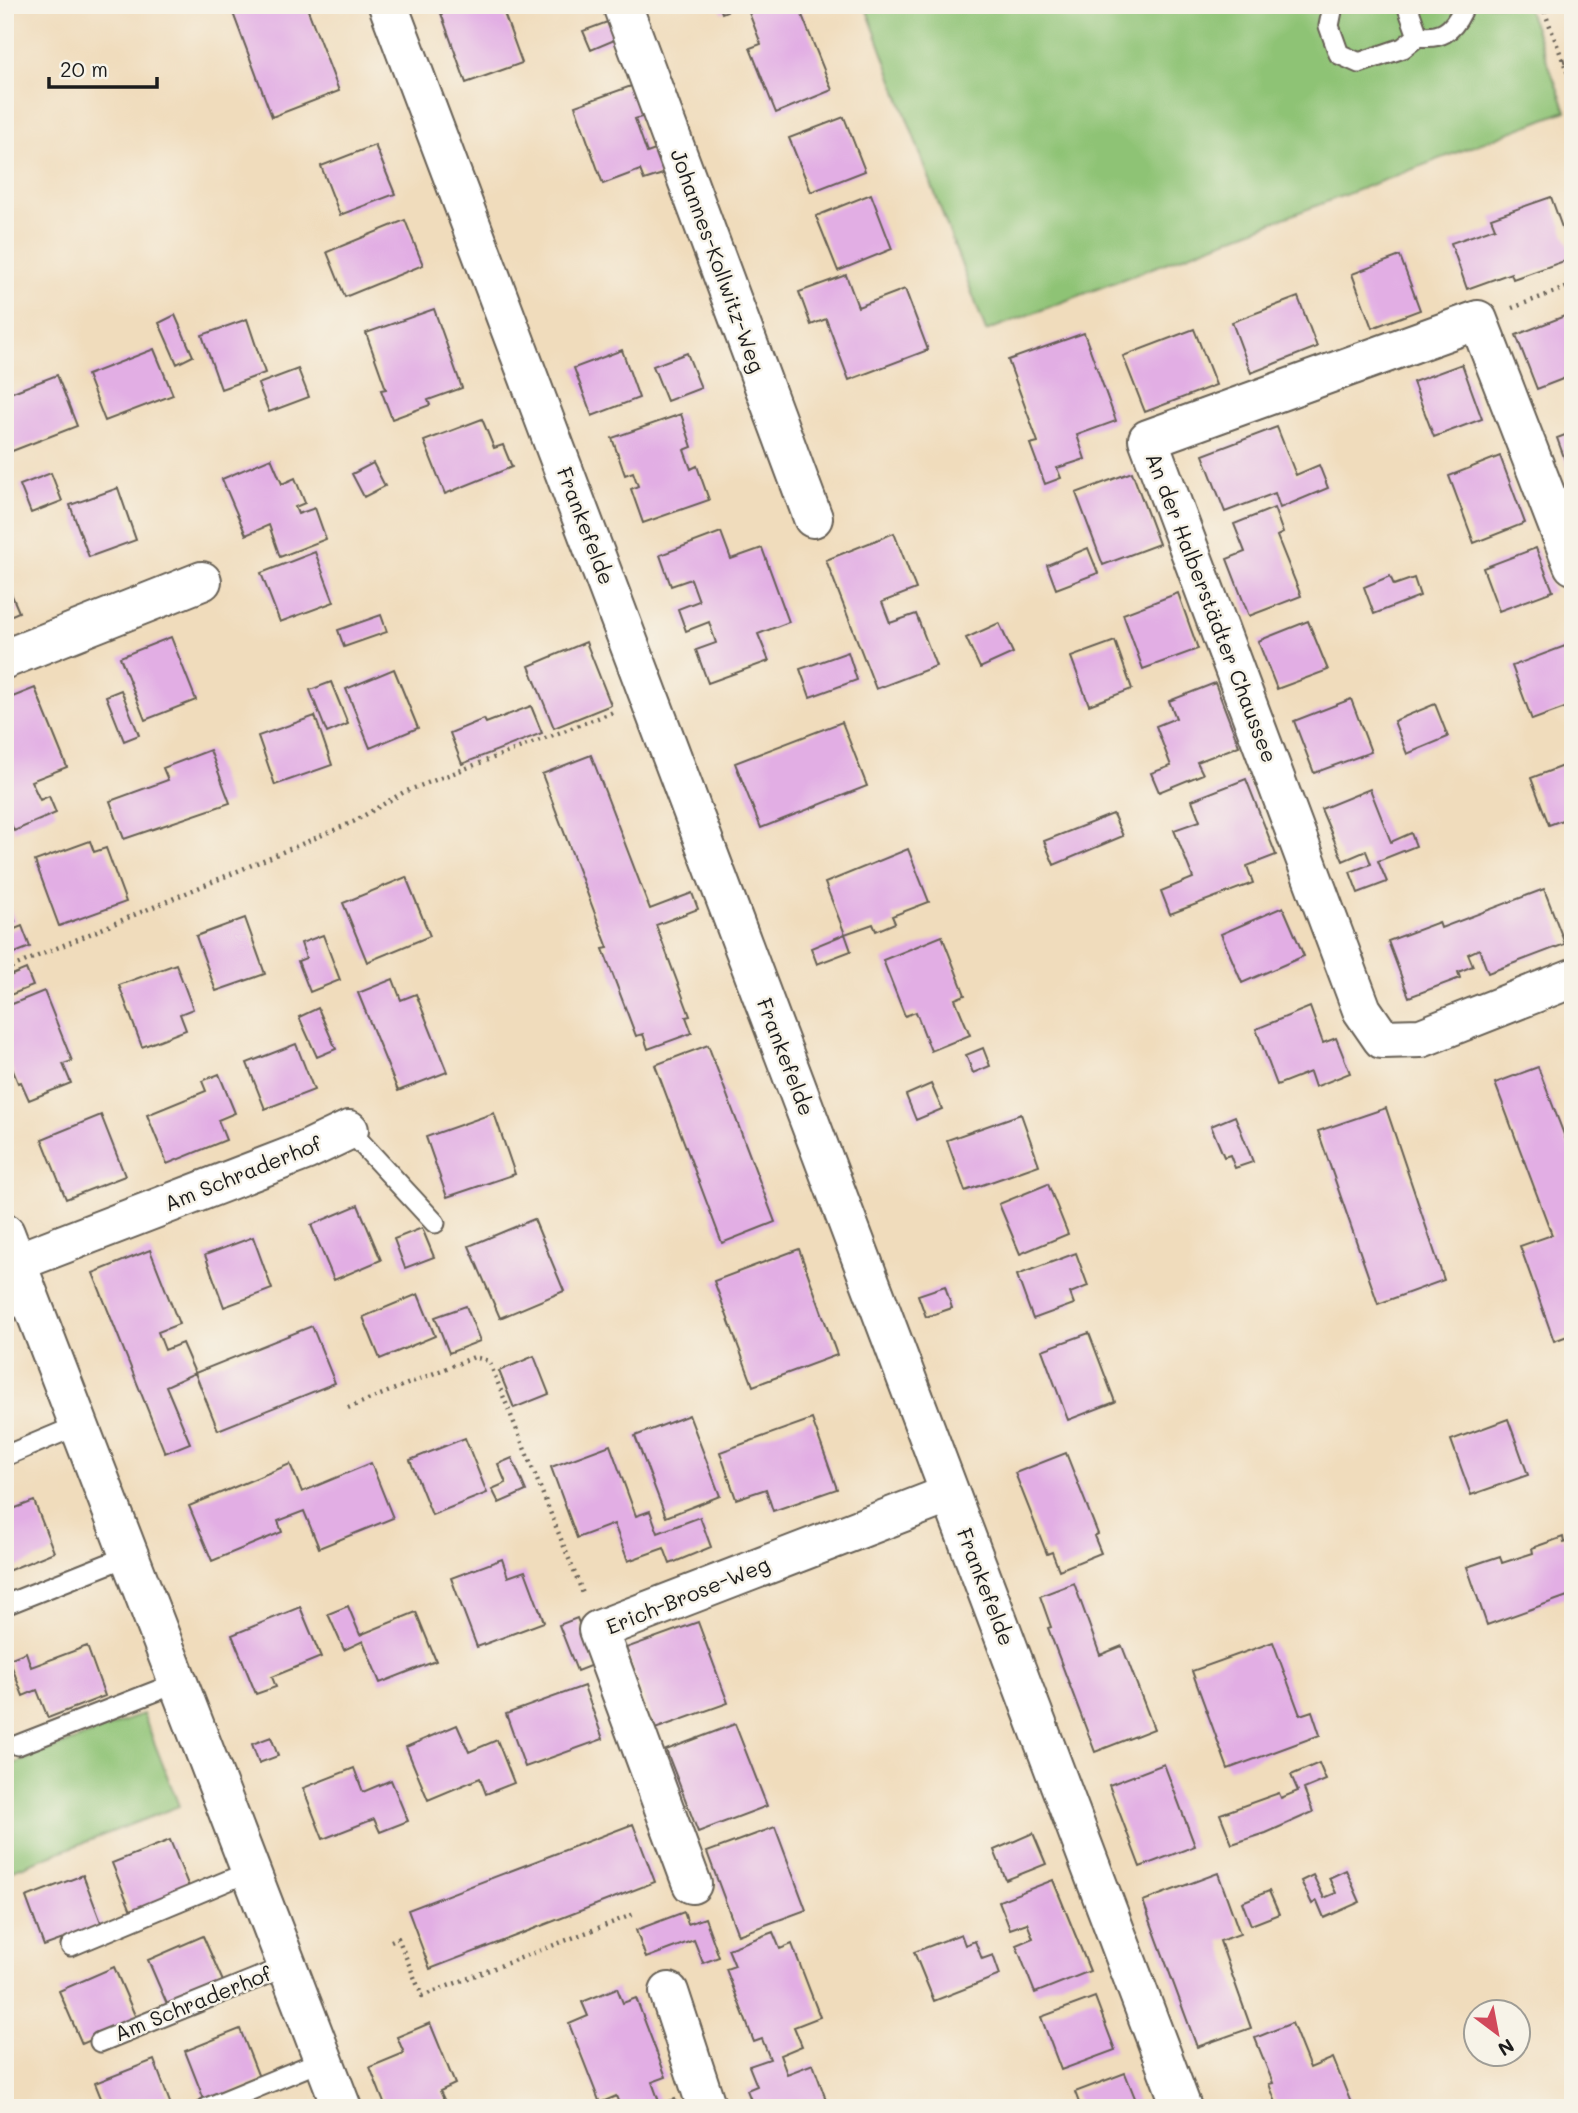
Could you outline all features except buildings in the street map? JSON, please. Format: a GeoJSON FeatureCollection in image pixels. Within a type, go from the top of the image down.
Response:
{"type":"FeatureCollection","features":[{"type":"Feature","properties":{"kind":"street","name":"Frankefelde"},"geometry":{"type":"LineString","coordinates":[[388,5],[1182,2108]]}},
{"type":"Feature","properties":{"kind":"street","name":"Johannes-Kollwitz-Weg"},"geometry":{"type":"LineString","coordinates":[[622,5],[813,517]]}},
{"type":"Feature","properties":{"kind":"street"},"geometry":{"type":"LineString","coordinates":[[1478,320],[1573,565]]}},
{"type":"Feature","properties":{"kind":"street","name":"An der Halberstädter Chaussee"},"geometry":{"type":"LineString","coordinates":[[1478,320],[1148,439],[1362,1010],[1382,1039],[1421,1038],[1573,978]]}},
{"type":"Feature","properties":{"kind":"street"},"geometry":{"type":"LineString","coordinates":[[5,659],[202,581]]}},
{"type":"Feature","properties":{"kind":"street","name":"Am Schraderhof"},"geometry":{"type":"LineString","coordinates":[[342,2108],[79,1425],[19,1306],[11,1247],[305,1151],[349,1130]]}},
{"type":"Feature","properties":{"kind":"street","name":"Erich-Brose-Weg"},"geometry":{"type":"LineString","coordinates":[[692,1884],[598,1630],[950,1493]]}},
{"type":"Feature","properties":{"kind":"street"},"geometry":{"type":"LineString","coordinates":[[669,1992],[707,2108]]}},
{"type":"Feature","properties":{"kind":"lane"},"geometry":{"type":"LineString","coordinates":[[1333,5],[1329,26],[1339,54],[1359,63],[1403,48],[1418,36],[1433,38],[1454,27],[1462,11],[1460,5]]}},
{"type":"Feature","properties":{"kind":"lane"},"geometry":{"type":"LineString","coordinates":[[1407,5],[1418,36]]}},
{"type":"Feature","properties":{"kind":"lane","name":"Am Schraderhof"},"geometry":{"type":"LineString","coordinates":[[349,1130],[435,1223]]}},
{"type":"Feature","properties":{"kind":"lane"},"geometry":{"type":"LineString","coordinates":[[5,1456],[79,1425]]}},
{"type":"Feature","properties":{"kind":"lane"},"geometry":{"type":"LineString","coordinates":[[5,1605],[128,1556]]}},
{"type":"Feature","properties":{"kind":"lane"},"geometry":{"type":"LineString","coordinates":[[18,1745],[177,1684]]}},
{"type":"Feature","properties":{"kind":"lane"},"geometry":{"type":"LineString","coordinates":[[71,1946],[251,1871]]}},
{"type":"Feature","properties":{"kind":"lane","name":"Am Schraderhof"},"geometry":{"type":"LineString","coordinates":[[100,2042],[287,1966]]}},
{"type":"Feature","properties":{"kind":"lane"},"geometry":{"type":"LineString","coordinates":[[207,2108],[323,2060]]}},
{"type":"Feature","properties":{"kind":"path"},"geometry":{"type":"LineString","coordinates":[[1542,5],[1573,87]]}},
{"type":"Feature","properties":{"kind":"path"},"geometry":{"type":"LineString","coordinates":[[1563,61],[1573,60]]}},
{"type":"Feature","properties":{"kind":"path"},"geometry":{"type":"LineString","coordinates":[[1478,320],[1573,285]]}},
{"type":"Feature","properties":{"kind":"path"},"geometry":{"type":"LineString","coordinates":[[5,970],[353,822],[404,792],[650,699]]}},
{"type":"Feature","properties":{"kind":"path"},"geometry":{"type":"LineString","coordinates":[[348,1408],[474,1357],[489,1361],[598,1630]]}},
{"type":"Feature","properties":{"kind":"path"},"geometry":{"type":"LineString","coordinates":[[391,1941],[398,1938],[422,1996],[637,1913]]}},
{"type":"Feature","properties":{"kind":"green space"},"geometry":{"type":"Polygon","coordinates":[[[865,5],[1526,5],[1566,111],[986,331],[865,5]]]}},
{"type":"Feature","properties":{"kind":"green space"},"geometry":{"type":"Polygon","coordinates":[[[143,1714],[179,1806],[5,1873],[5,1767],[143,1714]]]}}]}
